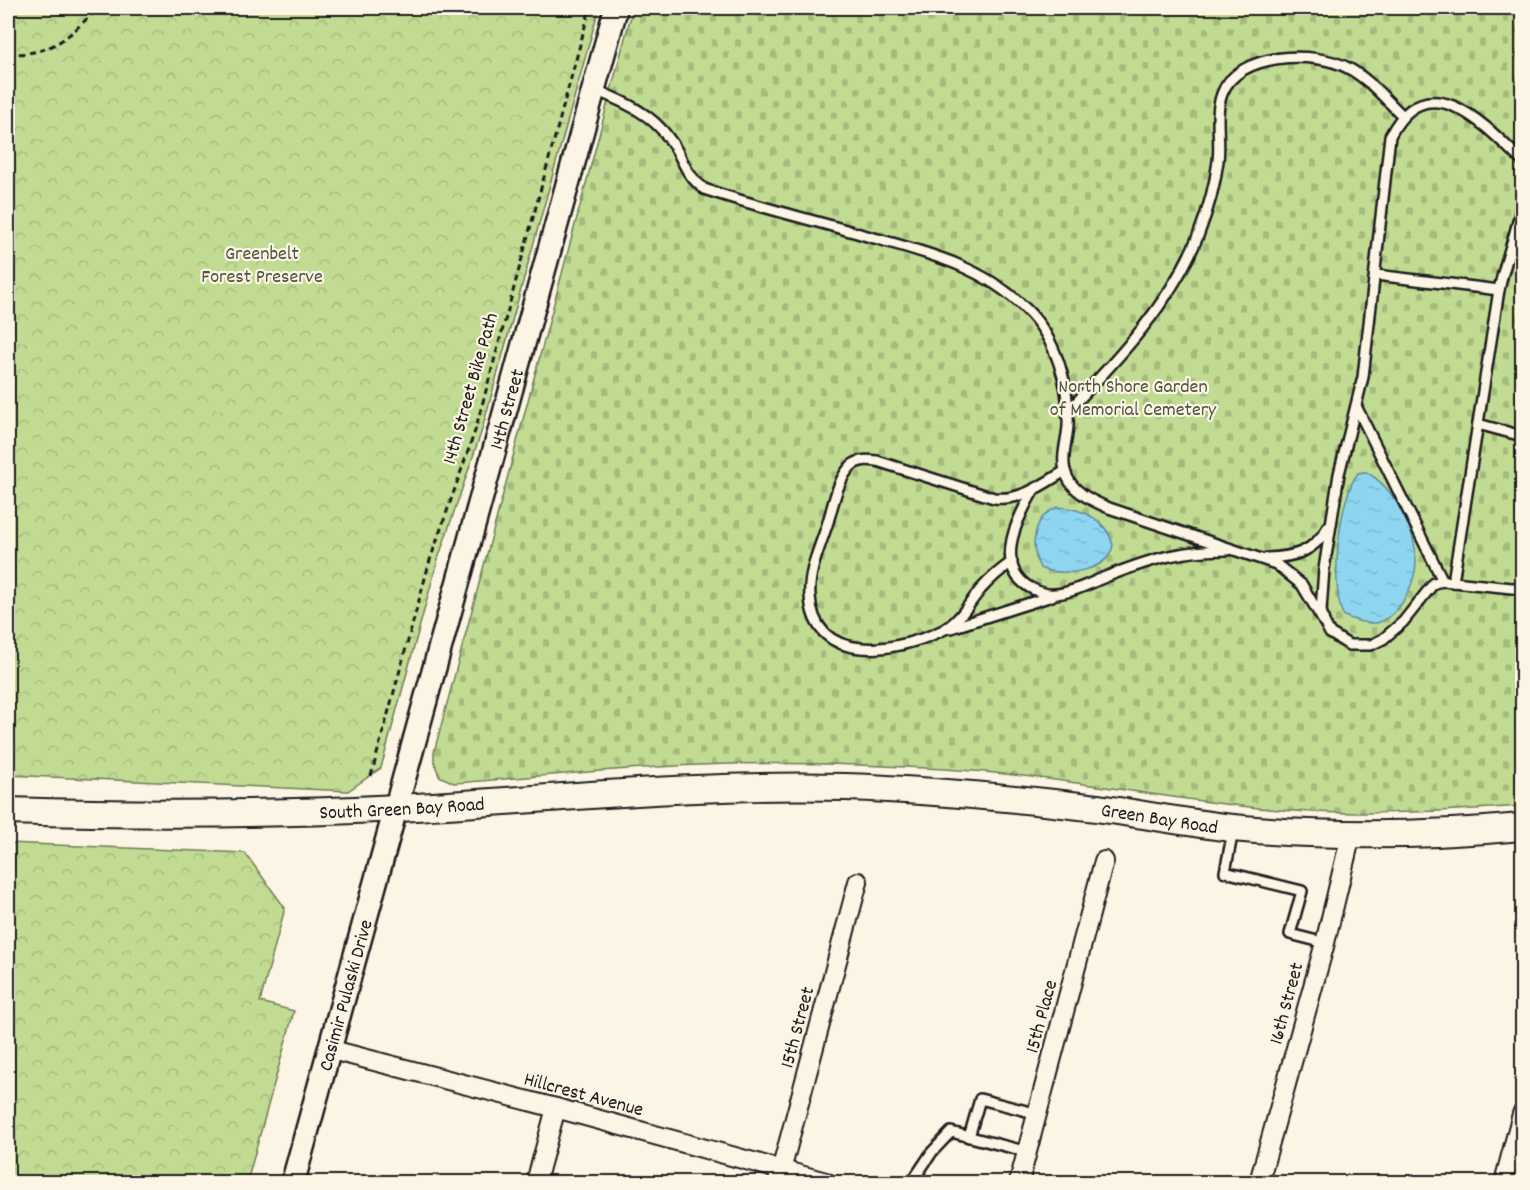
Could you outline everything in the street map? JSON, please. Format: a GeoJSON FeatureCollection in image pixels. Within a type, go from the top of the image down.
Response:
{"type":"FeatureCollection","features":[{"type":"Feature","properties":{"kind":"main road","name":"South Green Bay Road"},"geometry":{"type":"LineString","coordinates":[[8,811],[160,814],[395,808],[611,794],[797,787]]}},
{"type":"Feature","properties":{"kind":"main road","name":"Green Bay Road"},"geometry":{"type":"LineString","coordinates":[[797,787],[902,789],[1005,797],[1234,828],[1351,835],[1522,827]]}},
{"type":"Feature","properties":{"kind":"street","name":"14th Street"},"geometry":{"type":"LineString","coordinates":[[395,808],[616,8]]}},
{"type":"Feature","properties":{"kind":"street","name":"Casimir Pulaski Drive"},"geometry":{"type":"LineString","coordinates":[[293,1182],[395,808]]}},
{"type":"Feature","properties":{"kind":"street","name":"16th Street"},"geometry":{"type":"LineString","coordinates":[[1259,1182],[1325,943],[1351,835]]}},
{"type":"Feature","properties":{"kind":"street","name":"15th Place"},"geometry":{"type":"LineString","coordinates":[[1019,1182],[1104,861]]}},
{"type":"Feature","properties":{"kind":"street","name":"15th Street"},"geometry":{"type":"LineString","coordinates":[[780,1176],[858,882]]}},
{"type":"Feature","properties":{"kind":"street","name":"Hillcrest Avenue"},"geometry":{"type":"LineString","coordinates":[[328,1049],[556,1108],[780,1176],[826,1182]]}},
{"type":"Feature","properties":{"kind":"street"},"geometry":{"type":"LineString","coordinates":[[536,1182],[556,1108]]}},
{"type":"Feature","properties":{"kind":"street"},"geometry":{"type":"LineString","coordinates":[[1504,1182],[1522,1114]]}},
{"type":"Feature","properties":{"kind":"lane"},"geometry":{"type":"LineString","coordinates":[[1069,410],[1151,316],[1176,280],[1197,237],[1206,210],[1218,162],[1220,100],[1226,85],[1234,77],[1270,60],[1294,57],[1330,61],[1357,74],[1402,116]]}},
{"type":"Feature","properties":{"kind":"lane"},"geometry":{"type":"LineString","coordinates":[[593,89],[620,99],[660,127],[671,141],[691,178],[704,189],[931,254],[986,277],[1010,293],[1028,311],[1043,333],[1061,372],[1069,410],[1065,471],[1076,489],[1089,500],[1276,564],[1302,585],[1330,633],[1349,645],[1371,645],[1383,639],[1404,622],[1434,583],[1448,582],[1522,589]]}},
{"type":"Feature","properties":{"kind":"lane"},"geometry":{"type":"LineString","coordinates":[[1324,622],[1322,594],[1331,523],[1339,474],[1363,377],[1390,136],[1402,116],[1425,104],[1453,105],[1466,110],[1481,121],[1522,161]]}},
{"type":"Feature","properties":{"kind":"lane"},"geometry":{"type":"LineString","coordinates":[[1448,582],[1478,424],[1503,267],[1518,230],[1522,203]]}},
{"type":"Feature","properties":{"kind":"lane"},"geometry":{"type":"LineString","coordinates":[[1376,275],[1499,290]]}},
{"type":"Feature","properties":{"kind":"lane"},"geometry":{"type":"LineString","coordinates":[[1357,408],[1448,582]]}},
{"type":"Feature","properties":{"kind":"lane"},"geometry":{"type":"LineString","coordinates":[[1478,424],[1522,436]]}},
{"type":"Feature","properties":{"kind":"lane"},"geometry":{"type":"LineString","coordinates":[[1065,471],[1018,497],[994,498],[867,460],[851,466],[846,474],[811,576],[811,606],[819,626],[835,640],[865,650],[940,632],[1057,594],[1168,554],[1238,550]]}},
{"type":"Feature","properties":{"kind":"lane"},"geometry":{"type":"LineString","coordinates":[[1035,489],[1013,532],[1012,562],[1019,578],[1026,585],[1045,594],[1057,594]]}},
{"type":"Feature","properties":{"kind":"lane"},"geometry":{"type":"LineString","coordinates":[[1264,559],[1287,557],[1314,547],[1331,523]]}},
{"type":"Feature","properties":{"kind":"lane"},"geometry":{"type":"LineString","coordinates":[[940,632],[952,625],[989,580],[1012,562]]}},
{"type":"Feature","properties":{"kind":"lane"},"geometry":{"type":"LineString","coordinates":[[1234,828],[1225,872],[1302,891],[1290,934],[1325,943]]}},
{"type":"Feature","properties":{"kind":"lane"},"geometry":{"type":"LineString","coordinates":[[969,1137],[980,1099],[1038,1114]]}},
{"type":"Feature","properties":{"kind":"lane"},"geometry":{"type":"LineString","coordinates":[[912,1182],[932,1152],[951,1132],[1028,1152]]}},
{"type":"Feature","properties":{"kind":"path"},"geometry":{"type":"LineString","coordinates":[[8,54],[27,55],[57,45],[98,8]]}},
{"type":"Feature","properties":{"kind":"path","name":"14th Street Bike Path"},"geometry":{"type":"LineString","coordinates":[[371,776],[430,560],[475,431],[590,8]]}},
{"type":"Feature","properties":{"kind":"green space","name":"Greenbelt Forest Preserve"},"geometry":{"type":"Polygon","coordinates":[[[8,8],[599,8],[481,433],[438,559],[381,768],[348,791],[8,775],[8,8]]]}},
{"type":"Feature","properties":{"kind":"green space","name":"North Shore Garden of Memorial Cemetery"},"geometry":{"type":"Polygon","coordinates":[[[633,8],[1522,8],[1522,806],[1391,813],[1292,811],[984,772],[837,764],[694,765],[454,783],[439,776],[434,761],[434,752],[633,8]]]}},
{"type":"Feature","properties":{"kind":"green space"},"geometry":{"type":"Polygon","coordinates":[[[8,843],[245,853],[285,908],[260,1002],[294,1011],[247,1182],[8,1182],[8,843]]]}},
{"type":"Feature","properties":{"kind":"water"},"geometry":{"type":"Polygon","coordinates":[[[1366,472],[1386,488],[1402,510],[1412,536],[1416,561],[1410,587],[1401,605],[1388,618],[1372,623],[1344,616],[1337,586],[1338,544],[1346,502],[1351,485],[1358,473],[1366,472]]]}},
{"type":"Feature","properties":{"kind":"water"},"geometry":{"type":"Polygon","coordinates":[[[1058,507],[1084,513],[1099,522],[1105,529],[1113,545],[1103,562],[1094,567],[1071,572],[1049,571],[1040,568],[1034,541],[1038,524],[1050,511],[1058,507]]]}}]}
